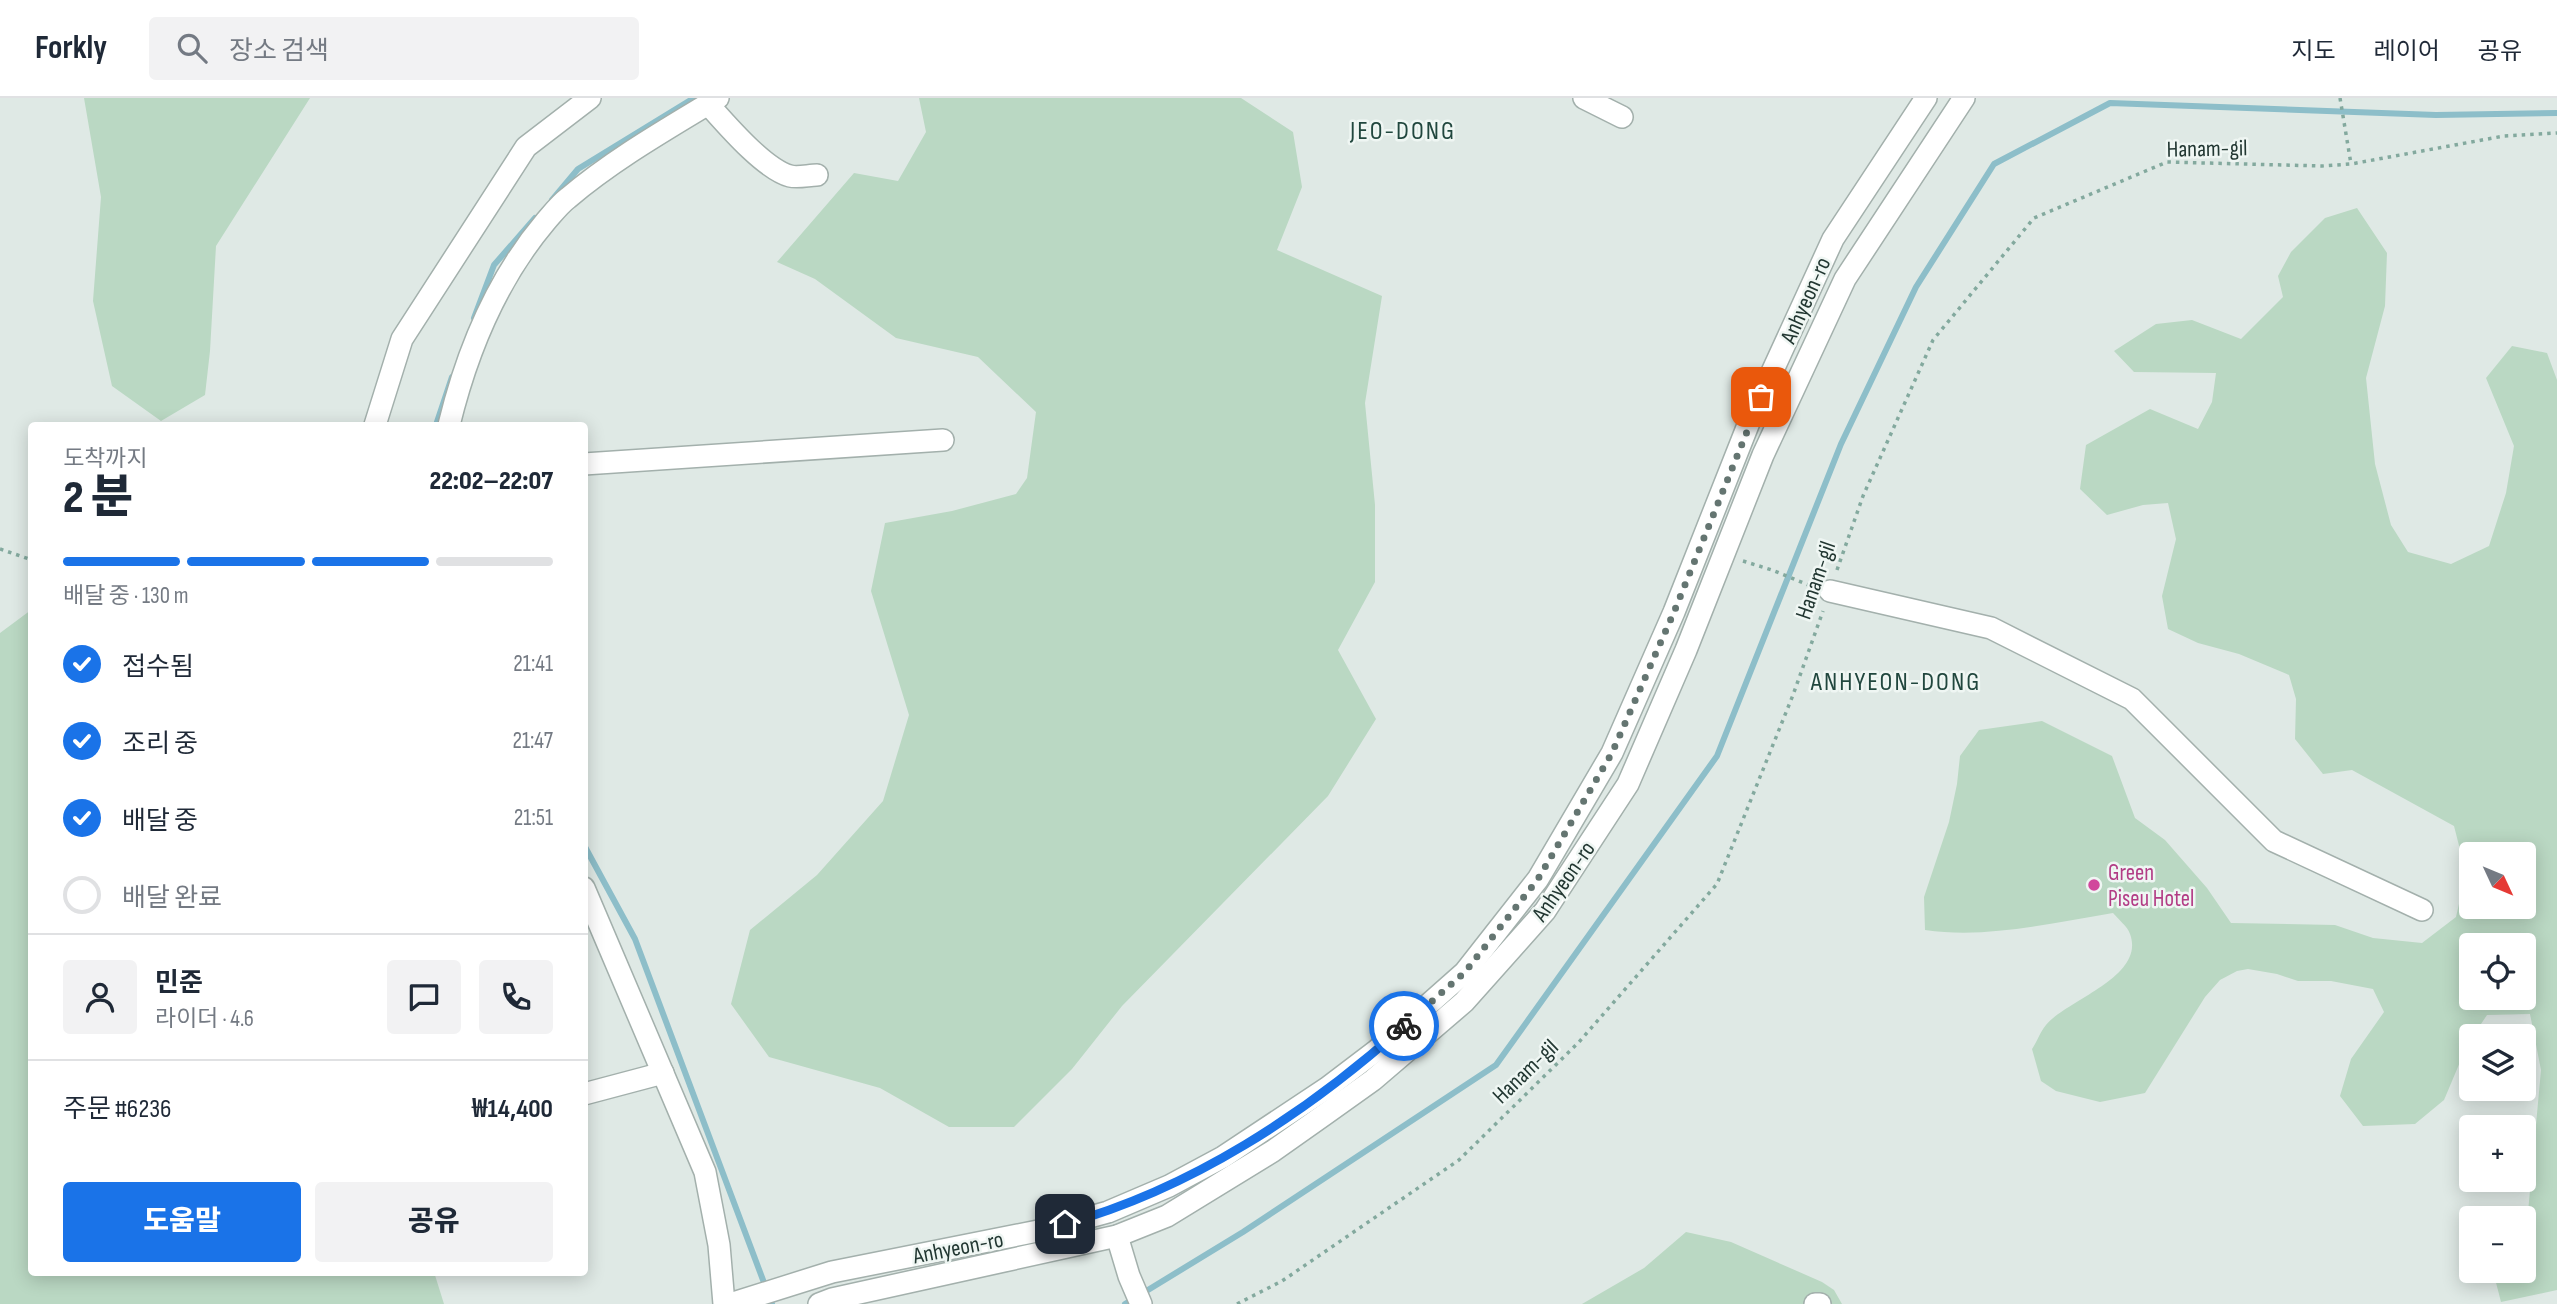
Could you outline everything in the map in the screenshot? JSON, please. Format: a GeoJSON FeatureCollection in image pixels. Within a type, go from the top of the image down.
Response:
{"type":"FeatureCollection","features":[{"type":"Feature","properties":{"kind":"street"},"geometry":{"type":"LineString","coordinates":[[376,422],[402,339],[526,147],[590,98]]}},
{"type":"Feature","properties":{"kind":"street"},"geometry":{"type":"LineString","coordinates":[[1584,98],[1622,117]]}},
{"type":"Feature","properties":{"kind":"street","name":"Anhyeon-ro"},"geometry":{"type":"LineString","coordinates":[[739,1301],[832,1272],[1044,1230],[1108,1212],[1169,1186],[1223,1157],[1272,1126],[1377,1050],[1465,972],[1538,879],[1612,753],[1674,612],[1750,420],[1833,239],[1926,98]]}},
{"type":"Feature","properties":{"kind":"street","name":"Anhyeon-ro"},"geometry":{"type":"LineString","coordinates":[[819,1304],[1117,1236],[1167,1216],[1273,1151],[1373,1080],[1464,1002],[1545,911],[1628,784],[1686,650],[1763,455],[1845,279],[1964,98]]}},
{"type":"Feature","properties":{"kind":"street"},"geometry":{"type":"LineString","coordinates":[[450,422],[459,383],[490,306],[526,245],[565,199],[631,151],[713,101],[738,138],[771,164],[790,176],[817,175]]}},
{"type":"Feature","properties":{"kind":"street"},"geometry":{"type":"LineString","coordinates":[[588,464],[943,440]]}},
{"type":"Feature","properties":{"kind":"street"},"geometry":{"type":"LineString","coordinates":[[1826,591],[1991,628],[2132,699],[2274,841],[2421,910]]}},
{"type":"Feature","properties":{"kind":"street"},"geometry":{"type":"LineString","coordinates":[[588,897],[705,1172],[719,1245],[724,1304]]}},
{"type":"Feature","properties":{"kind":"street"},"geometry":{"type":"LineString","coordinates":[[588,1093],[663,1073]]}},
{"type":"Feature","properties":{"kind":"street"},"geometry":{"type":"LineString","coordinates":[[1108,1212],[1141,1304]]}},
{"type":"Feature","properties":{"kind":"path"},"geometry":{"type":"LineString","coordinates":[[2340,98],[2351,164]]}},
{"type":"Feature","properties":{"kind":"path","name":"Hanam-gil"},"geometry":{"type":"LineString","coordinates":[[1237,1304],[1282,1281],[1459,1160],[1579,1042],[1717,884],[1793,695],[1826,591],[1864,496],[1933,340],[2034,218],[2166,162],[2322,166],[2351,164],[2504,136],[2557,133]]}},
{"type":"Feature","properties":{"kind":"path"},"geometry":{"type":"LineString","coordinates":[[0,549],[28,559]]}},
{"type":"Feature","properties":{"kind":"path"},"geometry":{"type":"LineString","coordinates":[[1724,556],[1772,570],[1826,591]]}},
{"type":"Feature","properties":{"kind":"green space"},"geometry":{"type":"Polygon","coordinates":[[[84,98],[310,98],[216,246],[205,395],[161,421],[112,386],[93,301],[101,197],[84,98]]]}},
{"type":"Feature","properties":{"kind":"green space"},"geometry":{"type":"Polygon","coordinates":[[[919,98],[1241,98],[1293,132],[1302,187],[1277,250],[1382,296],[1365,403],[1375,505],[1375,582],[1338,650],[1376,719],[1328,796],[1122,1006],[1072,1069],[1014,1127],[949,1127],[880,1088],[769,1057],[731,1004],[750,930],[817,875],[883,801],[909,715],[871,591],[885,523],[952,511],[1016,494],[1027,478],[1036,412],[978,357],[896,338],[815,279],[777,262],[854,173],[898,181],[926,132],[919,98]]]}},
{"type":"Feature","properties":{"kind":"green space"},"geometry":{"type":"Polygon","coordinates":[[[2357,208],[2387,253],[2385,306],[2366,378],[2375,464],[2391,525],[2408,552],[2451,564],[2489,546],[2506,493],[2514,446],[2486,378],[2512,346],[2547,353],[2557,380],[2557,1290],[2501,1302],[2496,1283],[2536,1283],[2536,1206],[2529,1206],[2530,1192],[2536,1192],[2536,1125],[2541,1070],[2536,1045],[2536,1024],[2532,1024],[2530,1014],[2487,1015],[2481,1024],[2459,1024],[2459,1064],[2444,1100],[2415,1124],[2363,1126],[2340,1096],[2351,1059],[2384,1012],[2373,989],[2331,981],[2298,981],[2248,969],[2237,971],[2220,980],[2205,997],[2145,1093],[2100,1102],[2056,1091],[2041,1081],[2032,1049],[2044,1028],[2056,1016],[2102,986],[2126,963],[2132,949],[2130,934],[2113,913],[1996,931],[1972,933],[1925,930],[1924,897],[1949,822],[1960,756],[1979,730],[2042,721],[2112,756],[2135,818],[2165,840],[2207,888],[2231,923],[2335,925],[2373,938],[2422,943],[2456,917],[2459,904],[2459,919],[2536,919],[2536,842],[2459,842],[2459,846],[2454,826],[2352,770],[2323,774],[2295,739],[2296,699],[2289,675],[2239,654],[2198,643],[2168,629],[2162,596],[2176,539],[2168,503],[2143,505],[2107,515],[2080,489],[2086,445],[2150,409],[2198,429],[2212,402],[2216,373],[2134,372],[2114,351],[2156,324],[2192,320],[2241,339],[2283,297],[2278,276],[2291,252],[2325,218],[2357,208]]]}},
{"type":"Feature","properties":{"kind":"green space"},"geometry":{"type":"Polygon","coordinates":[[[28,612],[28,1276],[435,1276],[444,1304],[0,1304],[0,633],[28,612]]]}},
{"type":"Feature","properties":{"kind":"green space"},"geometry":{"type":"Polygon","coordinates":[[[1686,1232],[1731,1242],[1822,1282],[1834,1290],[1842,1304],[1582,1304],[1644,1268],[1686,1232]]]}},
{"type":"Feature","properties":{"kind":"waterway"},"geometry":{"type":"LineString","coordinates":[[552,200],[578,169],[694,98]]}},
{"type":"Feature","properties":{"kind":"waterway"},"geometry":{"type":"LineString","coordinates":[[1125,1304],[1243,1232],[1496,1065],[1717,756],[1841,444],[1916,287],[1994,164],[2110,103],[2436,115],[2557,113]]}},
{"type":"Feature","properties":{"kind":"waterway"},"geometry":{"type":"LineString","coordinates":[[474,318],[494,265],[535,218]]}},
{"type":"Feature","properties":{"kind":"waterway"},"geometry":{"type":"LineString","coordinates":[[437,422],[452,377]]}},
{"type":"Feature","properties":{"kind":"waterway"},"geometry":{"type":"LineString","coordinates":[[588,852],[635,939],[772,1304]]}},
{"type":"Feature","properties":{"kind":"way so far"},"geometry":{"type":"LineString","coordinates":[[1404,1026],[1465,972],[1538,879],[1612,753],[1674,612],[1761,397]]}},
{"type":"Feature","properties":{"kind":"place","name":"Green Piseu Hotel"},"geometry":{"type":"Point","coordinates":[2094,885]}},
{"type":"Feature","properties":{"kind":"district","name":"JEO-DONG"},"geometry":{"type":"Point","coordinates":[1403,130]}},
{"type":"Feature","properties":{"kind":"district","name":"ANHYEON-DONG"},"geometry":{"type":"Point","coordinates":[1896,681]}},
{"type":"Feature","properties":{"kind":"route"},"geometry":{"type":"LineString","coordinates":[[1065,1224],[1108,1212],[1169,1186],[1223,1157],[1327,1088],[1404,1026]]}}]}
